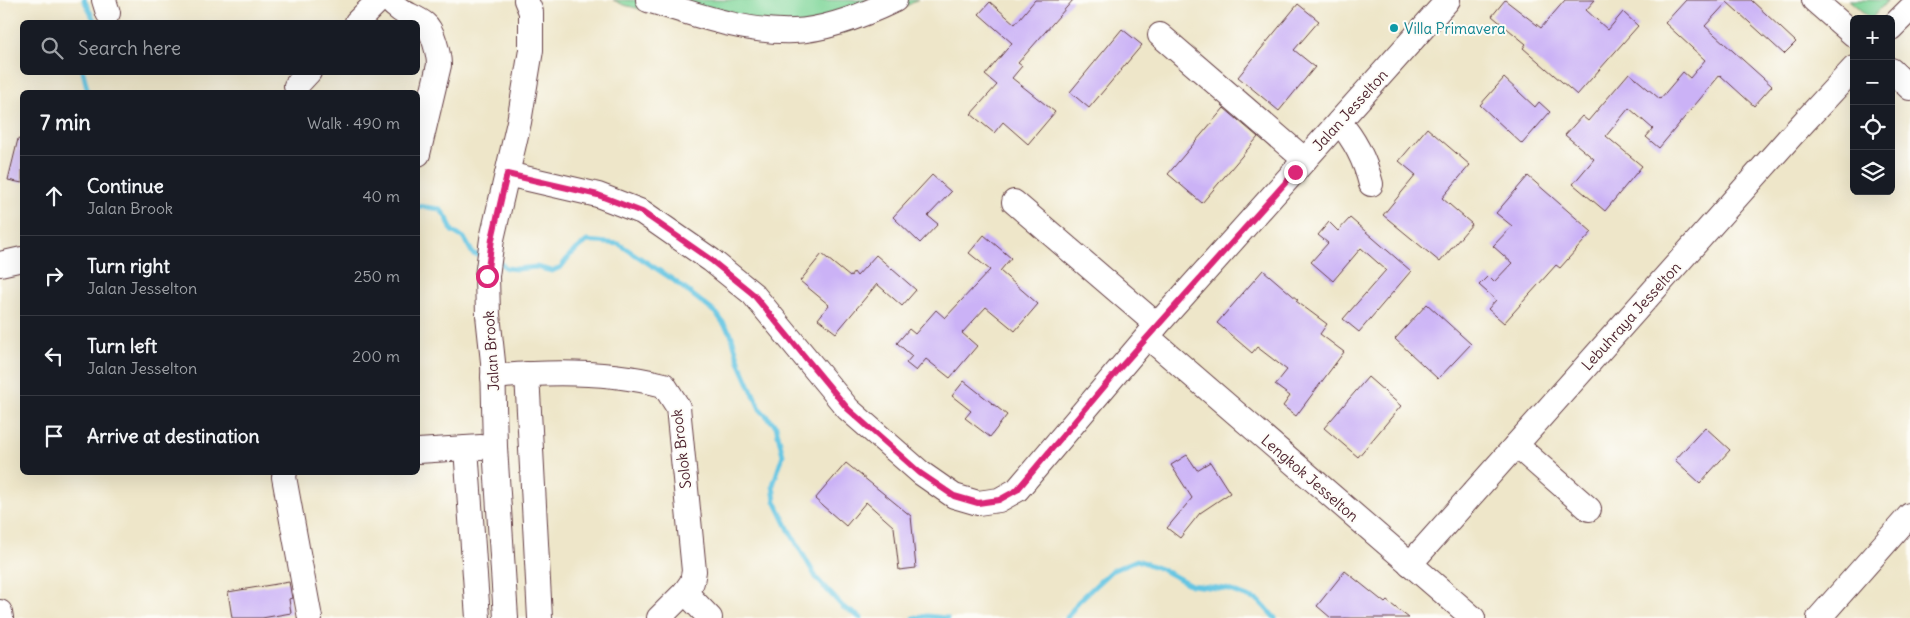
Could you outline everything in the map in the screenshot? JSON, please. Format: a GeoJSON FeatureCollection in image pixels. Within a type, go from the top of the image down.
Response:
{"type":"FeatureCollection","features":[{"type":"Feature","properties":{"kind":"street"},"geometry":{"type":"LineString","coordinates":[[360,20],[379,0]]}},
{"type":"Feature","properties":{"kind":"street"},"geometry":{"type":"LineString","coordinates":[[389,0],[397,9],[418,20]]}},
{"type":"Feature","properties":{"kind":"street","name":"Jalan Brook"},"geometry":{"type":"LineString","coordinates":[[506,618],[487,276],[492,239],[519,122],[531,50],[531,12],[526,0]]}},
{"type":"Feature","properties":{"kind":"street"},"geometry":{"type":"LineString","coordinates":[[648,0],[726,23],[795,32],[853,18],[895,0]]}},
{"type":"Feature","properties":{"kind":"street","name":"Jalan Jesselton"},"geometry":{"type":"LineString","coordinates":[[507,174],[598,195],[642,212],[703,254],[753,294],[848,409],[920,473],[954,496],[978,503],[999,500],[1017,490],[1152,331],[1448,0]]}},
{"type":"Feature","properties":{"kind":"street"},"geometry":{"type":"LineString","coordinates":[[1814,0],[1850,32]]}},
{"type":"Feature","properties":{"kind":"street"},"geometry":{"type":"LineString","coordinates":[[1895,24],[1910,9]]}},
{"type":"Feature","properties":{"kind":"street"},"geometry":{"type":"LineString","coordinates":[[420,21],[426,24],[430,30],[440,65],[420,146]]}},
{"type":"Feature","properties":{"kind":"street"},"geometry":{"type":"LineString","coordinates":[[1160,35],[1305,160]]}},
{"type":"Feature","properties":{"kind":"street","name":"Lebuhraya Jesselton"},"geometry":{"type":"LineString","coordinates":[[1410,564],[1850,72]]}},
{"type":"Feature","properties":{"kind":"street"},"geometry":{"type":"LineString","coordinates":[[1895,74],[1910,88]]}},
{"type":"Feature","properties":{"kind":"street"},"geometry":{"type":"LineString","coordinates":[[1339,122],[1351,136],[1366,164],[1371,184]]}},
{"type":"Feature","properties":{"kind":"street","name":"Lengkok Jesselton"},"geometry":{"type":"LineString","coordinates":[[1014,202],[1152,331],[1410,564],[1473,618]]}},
{"type":"Feature","properties":{"kind":"street"},"geometry":{"type":"LineString","coordinates":[[0,264],[20,259]]}},
{"type":"Feature","properties":{"kind":"street"},"geometry":{"type":"LineString","coordinates":[[527,374],[540,618]]}},
{"type":"Feature","properties":{"kind":"street","name":"Solok Brook"},"geometry":{"type":"LineString","coordinates":[[493,377],[527,374],[618,376],[664,385],[678,407],[694,571],[692,582],[685,592],[659,618]]}},
{"type":"Feature","properties":{"kind":"street"},"geometry":{"type":"LineString","coordinates":[[1516,445],[1589,509]]}},
{"type":"Feature","properties":{"kind":"street"},"geometry":{"type":"LineString","coordinates":[[420,450],[495,447]]}},
{"type":"Feature","properties":{"kind":"street"},"geometry":{"type":"LineString","coordinates":[[466,448],[478,618]]}},
{"type":"Feature","properties":{"kind":"street"},"geometry":{"type":"LineString","coordinates":[[284,475],[310,618]]}},
{"type":"Feature","properties":{"kind":"street"},"geometry":{"type":"LineString","coordinates":[[1819,618],[1910,515]]}},
{"type":"Feature","properties":{"kind":"street"},"geometry":{"type":"LineString","coordinates":[[685,592],[710,618]]}},
{"type":"Feature","properties":{"kind":"street"},"geometry":{"type":"LineString","coordinates":[[0,612],[1,618]]}},
{"type":"Feature","properties":{"kind":"green space"},"geometry":{"type":"Polygon","coordinates":[[[613,0],[918,0],[869,25],[831,36],[766,41],[624,5],[613,0]]]}},
{"type":"Feature","properties":{"kind":"green space"},"geometry":{"type":"Polygon","coordinates":[[[1849,0],[1888,0],[1875,15],[1866,15],[1849,0]]]}},
{"type":"Feature","properties":{"kind":"building"},"geometry":{"type":"Polygon","coordinates":[[[1035,0],[1073,0],[1018,63],[1022,66],[1012,78],[1055,112],[1028,144],[1003,122],[994,133],[971,114],[997,85],[985,75],[1012,43],[979,14],[990,2],[1015,24],[1035,0]]]}},
{"type":"Feature","properties":{"kind":"building"},"geometry":{"type":"Polygon","coordinates":[[[1505,0],[1541,28],[1565,0],[1595,0],[1586,10],[1608,30],[1623,12],[1638,26],[1577,95],[1523,48],[1526,44],[1492,16],[1505,0]]]}},
{"type":"Feature","properties":{"kind":"building"},"geometry":{"type":"Polygon","coordinates":[[[1686,0],[1751,0],[1796,42],[1784,54],[1727,2],[1705,26],[1772,86],[1754,106],[1720,75],[1659,148],[1646,137],[1653,129],[1629,108],[1606,136],[1642,166],[1605,211],[1573,184],[1594,159],[1565,135],[1582,116],[1588,121],[1629,73],[1660,99],[1683,72],[1690,78],[1705,60],[1665,23],[1686,0]]]}},
{"type":"Feature","properties":{"kind":"building"},"geometry":{"type":"Polygon","coordinates":[[[1298,4],[1319,21],[1294,50],[1315,67],[1279,111],[1238,77],[1298,4]]]}},
{"type":"Feature","properties":{"kind":"building"},"geometry":{"type":"Polygon","coordinates":[[[1122,29],[1142,45],[1089,108],[1070,92],[1122,29]]]}},
{"type":"Feature","properties":{"kind":"building"},"geometry":{"type":"Polygon","coordinates":[[[1504,78],[1535,107],[1539,102],[1550,112],[1522,144],[1480,105],[1504,78]]]}},
{"type":"Feature","properties":{"kind":"building"},"geometry":{"type":"Polygon","coordinates":[[[1224,108],[1258,137],[1202,203],[1168,174],[1224,108]]]}},
{"type":"Feature","properties":{"kind":"building"},"geometry":{"type":"Polygon","coordinates":[[[1427,128],[1470,165],[1442,198],[1472,224],[1440,262],[1383,215],[1416,175],[1399,161],[1427,128]]]}},
{"type":"Feature","properties":{"kind":"building"},"geometry":{"type":"Polygon","coordinates":[[[18,139],[20,140],[20,183],[8,180],[18,139]]]}},
{"type":"Feature","properties":{"kind":"building"},"geometry":{"type":"Polygon","coordinates":[[[932,175],[951,192],[928,216],[938,224],[920,243],[893,217],[932,175]]]}},
{"type":"Feature","properties":{"kind":"building"},"geometry":{"type":"Polygon","coordinates":[[[1528,176],[1592,232],[1560,268],[1556,265],[1504,323],[1488,309],[1496,300],[1479,285],[1488,276],[1494,282],[1512,263],[1493,246],[1512,226],[1496,213],[1528,176]]]}},
{"type":"Feature","properties":{"kind":"building"},"geometry":{"type":"Polygon","coordinates":[[[1350,218],[1411,271],[1359,332],[1343,319],[1386,270],[1361,248],[1333,281],[1311,262],[1328,243],[1318,235],[1329,222],[1338,231],[1350,218]]]}},
{"type":"Feature","properties":{"kind":"building"},"geometry":{"type":"Polygon","coordinates":[[[984,235],[1011,258],[1000,271],[1038,304],[1015,331],[986,307],[962,333],[977,346],[950,378],[926,359],[916,371],[906,363],[912,356],[897,343],[909,329],[915,334],[936,310],[945,318],[990,270],[969,253],[984,235]]]}},
{"type":"Feature","properties":{"kind":"building"},"geometry":{"type":"Polygon","coordinates":[[[822,254],[850,277],[854,272],[857,276],[876,255],[916,290],[902,306],[877,284],[836,333],[818,319],[829,305],[800,281],[822,254]]]}},
{"type":"Feature","properties":{"kind":"building"},"geometry":{"type":"Polygon","coordinates":[[[1263,270],[1298,300],[1296,301],[1327,324],[1320,334],[1344,352],[1296,416],[1283,406],[1290,396],[1275,385],[1287,370],[1257,347],[1252,353],[1217,323],[1263,270]]]}},
{"type":"Feature","properties":{"kind":"building"},"geometry":{"type":"Polygon","coordinates":[[[1427,304],[1471,344],[1438,379],[1395,339],[1427,304]]]}},
{"type":"Feature","properties":{"kind":"building"},"geometry":{"type":"Polygon","coordinates":[[[1368,377],[1401,406],[1358,457],[1324,428],[1368,377]]]}},
{"type":"Feature","properties":{"kind":"building"},"geometry":{"type":"Polygon","coordinates":[[[964,381],[1007,415],[990,437],[965,418],[971,411],[952,396],[964,381]]]}},
{"type":"Feature","properties":{"kind":"building"},"geometry":{"type":"Polygon","coordinates":[[[1705,427],[1730,450],[1700,483],[1675,460],[1705,427]]]}},
{"type":"Feature","properties":{"kind":"building"},"geometry":{"type":"Polygon","coordinates":[[[1187,455],[1197,470],[1210,462],[1230,493],[1200,513],[1180,538],[1167,528],[1192,498],[1171,465],[1187,455]]]}},
{"type":"Feature","properties":{"kind":"building"},"geometry":{"type":"Polygon","coordinates":[[[846,463],[911,516],[916,568],[899,570],[894,527],[866,502],[846,526],[815,499],[846,463]]]}},
{"type":"Feature","properties":{"kind":"building"},"geometry":{"type":"Polygon","coordinates":[[[1345,571],[1385,603],[1387,601],[1409,618],[1331,618],[1317,606],[1345,571]]]}},
{"type":"Feature","properties":{"kind":"building"},"geometry":{"type":"Polygon","coordinates":[[[289,582],[292,598],[289,599],[291,613],[262,618],[232,618],[228,592],[289,582]]]}},
{"type":"Feature","properties":{"kind":"waterway"},"geometry":{"type":"LineString","coordinates":[[84,0],[94,20]]}},
{"type":"Feature","properties":{"kind":"waterway"},"geometry":{"type":"LineString","coordinates":[[84,75],[88,90]]}},
{"type":"Feature","properties":{"kind":"waterway"},"geometry":{"type":"LineString","coordinates":[[420,206],[440,209],[447,218],[452,231],[464,238],[473,254],[483,256]]}},
{"type":"Feature","properties":{"kind":"waterway"},"geometry":{"type":"LineString","coordinates":[[496,259],[506,268],[536,267],[552,271],[561,267],[570,255],[587,241],[619,244],[672,279],[717,314],[731,334],[740,364],[760,409],[776,426],[783,455],[773,485],[775,501],[817,579],[843,607],[861,618]]}},
{"type":"Feature","properties":{"kind":"waterway"},"geometry":{"type":"LineString","coordinates":[[1067,618],[1078,602],[1111,571],[1137,560],[1161,569],[1191,585],[1226,589],[1259,601],[1275,618]]}},
{"type":"Feature","properties":{"kind":"waterway"},"geometry":{"type":"LineString","coordinates":[[914,618],[927,616],[947,618]]}},
{"type":"Feature","properties":{"kind":"place","name":"Villa Primavera"},"geometry":{"type":"Point","coordinates":[1394,28]}},
{"type":"Feature","properties":{"kind":"route"},"geometry":{"type":"LineString","coordinates":[[487,276],[492,239],[507,174],[598,195],[642,212],[711,260],[753,294],[848,409],[920,473],[954,496],[978,503],[999,500],[1017,490],[1157,325],[1295,172]]}}]}
